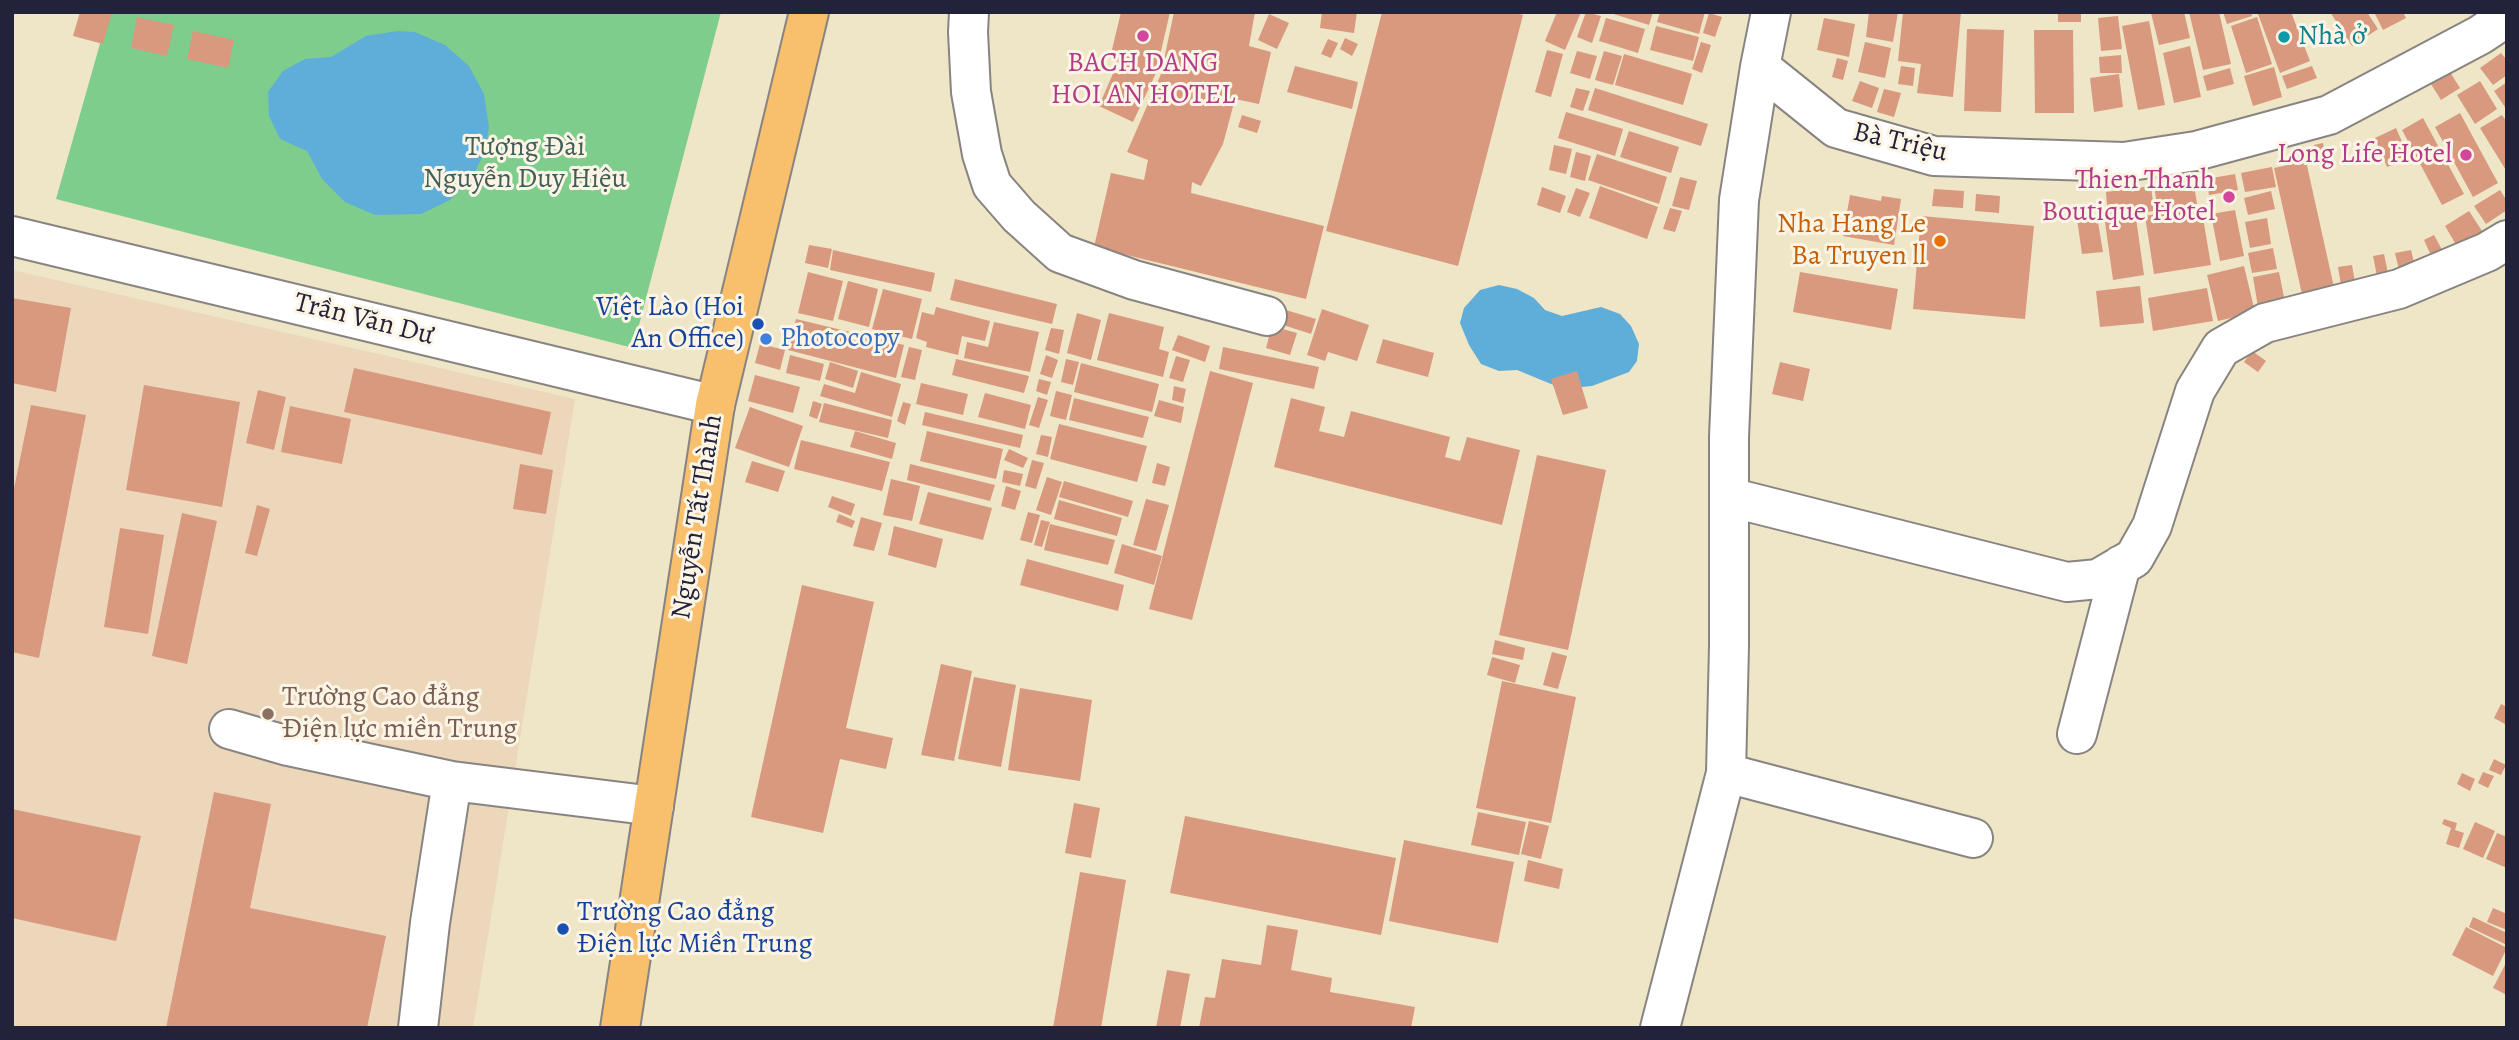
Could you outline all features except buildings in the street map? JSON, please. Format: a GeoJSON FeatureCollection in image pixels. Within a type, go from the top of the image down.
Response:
{"type":"FeatureCollection","features":[{"type":"Feature","properties":{"kind":"main road","name":"Nguyễn Tất Thành"},"geometry":{"type":"LineString","coordinates":[[620,1028],[715,405],[809,12]]}},
{"type":"Feature","properties":{"kind":"street"},"geometry":{"type":"LineString","coordinates":[[969,12],[971,92],[982,154],[992,185],[1019,216],[1060,253],[1134,280],[1267,316]]}},
{"type":"Feature","properties":{"kind":"street"},"geometry":{"type":"LineString","coordinates":[[1660,1028],[1726,773],[1729,437],[1739,200],[1771,12]]}},
{"type":"Feature","properties":{"kind":"street","name":"Bà Triệu"},"geometry":{"type":"LineString","coordinates":[[1760,67],[1836,128],[1934,156],[2124,162],[2196,151],[2329,115],[2480,35],[2507,17]]}},
{"type":"Feature","properties":{"kind":"street","name":"Trần Văn Dư"},"geometry":{"type":"LineString","coordinates":[[12,236],[715,405]]}},
{"type":"Feature","properties":{"kind":"street"},"geometry":{"type":"LineString","coordinates":[[1729,497],[2067,582],[2098,579],[2134,558],[2152,526],[2196,391],[2221,348],[2265,323],[2399,289],[2487,252],[2507,240]]}},
{"type":"Feature","properties":{"kind":"street"},"geometry":{"type":"LineString","coordinates":[[2077,734],[2121,565]]}},
{"type":"Feature","properties":{"kind":"street"},"geometry":{"type":"LineString","coordinates":[[229,729],[288,746],[452,781],[654,806]]}},
{"type":"Feature","properties":{"kind":"street"},"geometry":{"type":"LineString","coordinates":[[1726,773],[1973,838]]}},
{"type":"Feature","properties":{"kind":"street"},"geometry":{"type":"LineString","coordinates":[[418,1028],[430,923],[452,781]]}},
{"type":"Feature","properties":{"kind":"shaded area","name":"Trường Cao đẳng Điện lực miền Trung"},"geometry":{"type":"Polygon","coordinates":[[[12,270],[575,399],[473,1028],[12,1028],[12,270]]]}},
{"type":"Feature","properties":{"kind":"green space","name":"Tượng Đài Nguyễn Duy Hiệu"},"geometry":{"type":"Polygon","coordinates":[[[109,12],[721,12],[633,348],[56,199],[109,12]]]}},
{"type":"Feature","properties":{"kind":"water"},"geometry":{"type":"Polygon","coordinates":[[[398,31],[415,32],[445,45],[469,66],[484,94],[489,127],[486,148],[473,177],[450,200],[421,214],[375,215],[345,202],[322,179],[307,151],[280,139],[269,116],[268,92],[283,71],[305,59],[331,57],[366,36],[398,31]]]}},
{"type":"Feature","properties":{"kind":"water"},"geometry":{"type":"Polygon","coordinates":[[[1499,285],[1517,289],[1534,298],[1545,310],[1562,316],[1601,307],[1620,314],[1631,326],[1639,344],[1637,361],[1629,372],[1592,386],[1572,388],[1556,386],[1517,370],[1499,371],[1481,364],[1460,323],[1464,308],[1480,290],[1499,285]]]}},
{"type":"Feature","properties":{"kind":"place","name":"BACH DANG HOI AN HOTEL"},"geometry":{"type":"Point","coordinates":[1143,36]}},
{"type":"Feature","properties":{"kind":"place","name":"Nhà ở"},"geometry":{"type":"Point","coordinates":[2284,37]}},
{"type":"Feature","properties":{"kind":"place","name":"Long Life Hotel"},"geometry":{"type":"Point","coordinates":[2466,155]}},
{"type":"Feature","properties":{"kind":"place","name":"Thien Thanh Boutique Hotel"},"geometry":{"type":"Point","coordinates":[2229,197]}},
{"type":"Feature","properties":{"kind":"place","name":"Nha Hang Le Ba Truyen ll"},"geometry":{"type":"Point","coordinates":[1940,241]}},
{"type":"Feature","properties":{"kind":"place","name":"Việt Lào (Hoi An Office)"},"geometry":{"type":"Point","coordinates":[758,324]}},
{"type":"Feature","properties":{"kind":"place","name":"Photocopy"},"geometry":{"type":"Point","coordinates":[766,339]}},
{"type":"Feature","properties":{"kind":"place","name":"Trường Cao đẳng Điện lực miền Trung"},"geometry":{"type":"Point","coordinates":[268,714]}},
{"type":"Feature","properties":{"kind":"place","name":"Trường Cao đẳng Điện lực Miền Trung"},"geometry":{"type":"Point","coordinates":[563,929]}}]}
